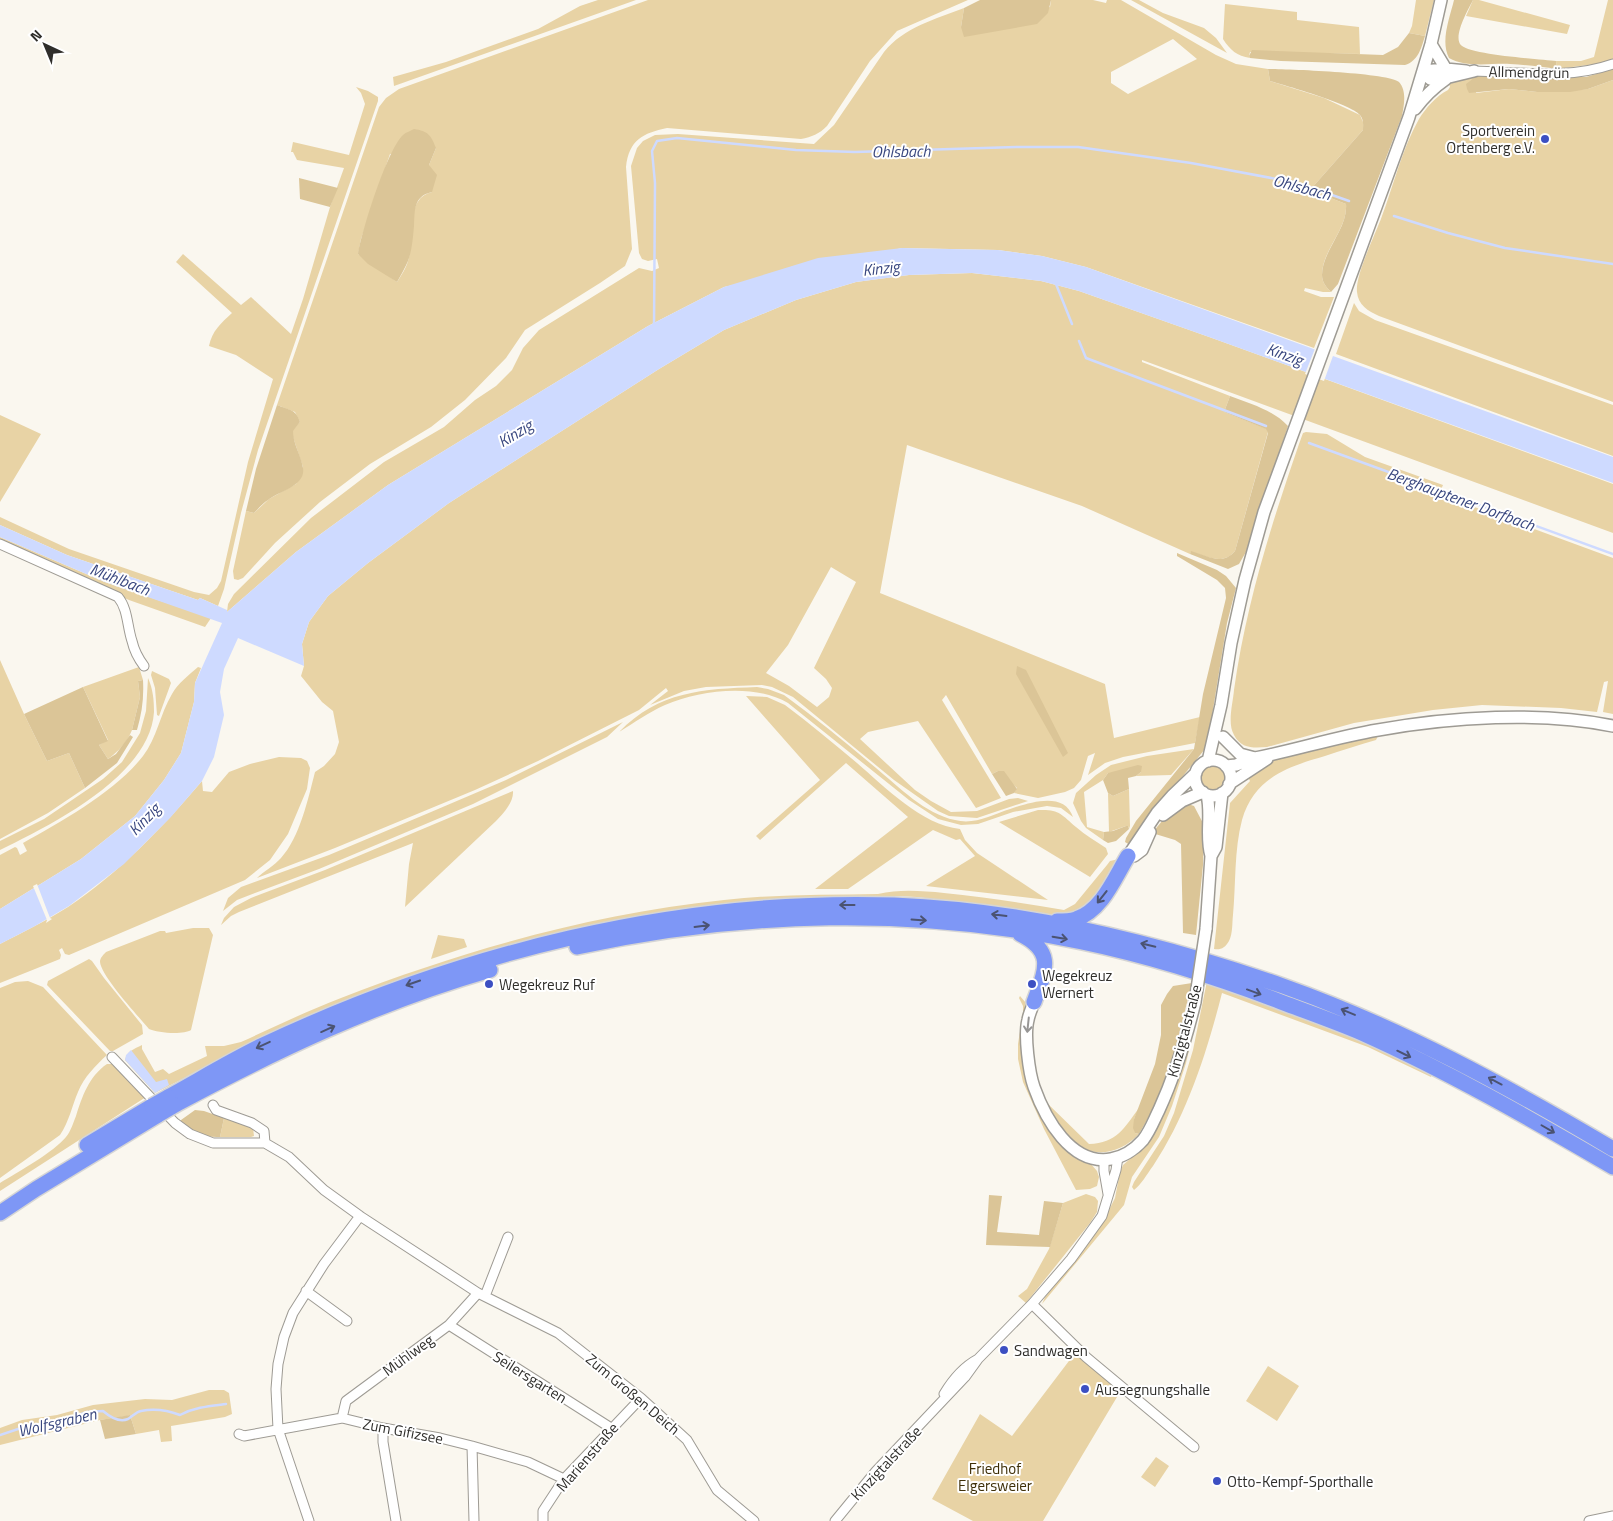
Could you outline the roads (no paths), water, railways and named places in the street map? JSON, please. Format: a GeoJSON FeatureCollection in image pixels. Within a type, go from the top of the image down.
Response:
{"type":"FeatureCollection","features":[{"type":"Feature","properties":{"kind":"highway"},"geometry":{"type":"LineString","coordinates":[[1047,922],[1076,919],[1090,912],[1104,896],[1128,856]]}},
{"type":"Feature","properties":{"kind":"highway"},"geometry":{"type":"LineString","coordinates":[[0,1200],[171,1101],[258,1048],[380,995],[529,948],[608,930],[738,910],[809,906],[896,905],[1001,915],[1047,922],[1169,950],[1286,987],[1338,1008],[1470,1068],[1613,1149]]}},
{"type":"Feature","properties":{"kind":"highway"},"geometry":{"type":"LineString","coordinates":[[171,1101],[348,1020],[423,992],[539,956],[600,942],[662,931],[744,921],[816,917],[870,918],[931,921],[1012,930],[1082,942],[1160,961],[1247,989],[1361,1033],[1493,1098],[1613,1167]]}},
{"type":"Feature","properties":{"kind":"highway"},"geometry":{"type":"LineString","coordinates":[[1012,930],[1031,939],[1042,951],[1046,960],[1045,973],[1034,1002]]}},
{"type":"Feature","properties":{"kind":"highway"},"geometry":{"type":"LineString","coordinates":[[0,1213],[155,1110]]}},
{"type":"Feature","properties":{"kind":"street"},"geometry":{"type":"LineString","coordinates":[[1208,761],[1221,705],[1231,643],[1245,580],[1264,512],[1409,116],[1431,44],[1441,0]]}},
{"type":"Feature","properties":{"kind":"street"},"geometry":{"type":"LineString","coordinates":[[1431,44],[1446,74]]}},
{"type":"Feature","properties":{"kind":"street","name":"Allmendgrün"},"geometry":{"type":"LineString","coordinates":[[1474,71],[1554,75],[1585,71],[1613,64]]}},
{"type":"Feature","properties":{"kind":"street"},"geometry":{"type":"LineString","coordinates":[[1423,71],[1446,74],[1474,71]]}},
{"type":"Feature","properties":{"kind":"street"},"geometry":{"type":"LineString","coordinates":[[1409,116],[1446,74]]}},
{"type":"Feature","properties":{"kind":"street"},"geometry":{"type":"LineString","coordinates":[[0,544],[118,597],[123,604],[137,656],[144,666]]}},
{"type":"Feature","properties":{"kind":"street"},"geometry":{"type":"LineString","coordinates":[[1221,705],[1224,764],[1230,775],[1226,789]]}},
{"type":"Feature","properties":{"kind":"street"},"geometry":{"type":"LineString","coordinates":[[1128,856],[1157,813],[1196,774],[1200,766],[1208,761],[1236,765],[1255,758],[1378,730],[1464,720],[1499,718],[1558,719],[1613,726]]}},
{"type":"Feature","properties":{"kind":"street"},"geometry":{"type":"LineString","coordinates":[[1223,737],[1240,754],[1255,758]]}},
{"type":"Feature","properties":{"kind":"street"},"geometry":{"type":"LineString","coordinates":[[1196,774],[1196,784],[1205,793],[1212,796],[1226,789],[1276,754]]}},
{"type":"Feature","properties":{"kind":"street","name":"Kinzigtalstraße"},"geometry":{"type":"LineString","coordinates":[[1211,856],[1216,847],[1226,789]]}},
{"type":"Feature","properties":{"kind":"street"},"geometry":{"type":"LineString","coordinates":[[1128,856],[1134,856],[1142,850],[1147,835],[1154,825],[1174,806],[1182,800],[1205,793]]}},
{"type":"Feature","properties":{"kind":"street","name":"Kinzigtalstraße"},"geometry":{"type":"LineString","coordinates":[[1108,1196],[1104,1160],[1118,1157],[1130,1150],[1142,1140],[1153,1124],[1177,1064],[1195,1002],[1206,929],[1211,856],[1208,845],[1209,803],[1205,793]]}},
{"type":"Feature","properties":{"kind":"street"},"geometry":{"type":"LineString","coordinates":[[1182,800],[1194,801],[1208,814]]}},
{"type":"Feature","properties":{"kind":"street"},"geometry":{"type":"LineString","coordinates":[[1034,1002],[1027,1020],[1029,1064],[1034,1086],[1044,1110],[1064,1141],[1088,1157],[1104,1160]]}},
{"type":"Feature","properties":{"kind":"street"},"geometry":{"type":"LineString","coordinates":[[112,1057],[175,1123],[190,1134],[212,1143],[265,1143]]}},
{"type":"Feature","properties":{"kind":"street","name":"Zum Großen Deich"},"geometry":{"type":"LineString","coordinates":[[213,1105],[216,1110],[252,1123],[264,1131],[265,1143],[288,1157],[324,1190],[360,1216],[482,1295],[558,1333],[641,1398],[687,1440],[717,1490],[754,1521]]}},
{"type":"Feature","properties":{"kind":"street","name":"Kinzigtalstraße"},"geometry":{"type":"LineString","coordinates":[[835,1521],[876,1471],[939,1405],[951,1383],[960,1372],[968,1364],[978,1359],[1032,1304],[1071,1259],[1102,1216],[1118,1157]]}},
{"type":"Feature","properties":{"kind":"street"},"geometry":{"type":"LineString","coordinates":[[309,1521],[278,1429],[276,1389],[278,1364],[284,1337],[293,1313],[306,1291],[360,1216]]}},
{"type":"Feature","properties":{"kind":"street"},"geometry":{"type":"LineString","coordinates":[[482,1295],[508,1237]]}},
{"type":"Feature","properties":{"kind":"street"},"geometry":{"type":"LineString","coordinates":[[306,1291],[347,1321]]}},
{"type":"Feature","properties":{"kind":"street","name":"Mühlweg"},"geometry":{"type":"LineString","coordinates":[[342,1418],[346,1400],[449,1325],[482,1295]]}},
{"type":"Feature","properties":{"kind":"street"},"geometry":{"type":"LineString","coordinates":[[1032,1304],[1086,1357],[1194,1447]]}},
{"type":"Feature","properties":{"kind":"street","name":"Seilersgarten"},"geometry":{"type":"LineString","coordinates":[[449,1325],[611,1428]]}},
{"type":"Feature","properties":{"kind":"street","name":"Marienstraße"},"geometry":{"type":"LineString","coordinates":[[543,1521],[544,1511],[564,1479],[641,1398]]}},
{"type":"Feature","properties":{"kind":"street","name":"Zum Gifizsee"},"geometry":{"type":"LineString","coordinates":[[239,1434],[244,1436],[342,1418],[472,1446],[528,1462],[564,1479]]}},
{"type":"Feature","properties":{"kind":"street"},"geometry":{"type":"LineString","coordinates":[[383,1428],[383,1442],[396,1521]]}},
{"type":"Feature","properties":{"kind":"street"},"geometry":{"type":"LineString","coordinates":[[472,1446],[474,1521]]}},
{"type":"Feature","properties":{"kind":"street"},"geometry":{"type":"LineString","coordinates":[[1589,1521],[1613,1516]]}},
{"type":"Feature","properties":{"kind":"water"},"geometry":{"type":"Polygon","coordinates":[[[902,248],[998,250],[1042,256],[1086,267],[1613,457],[1613,483],[1079,291],[1041,281],[972,273],[909,275],[856,282],[796,300],[724,330],[659,369],[449,503],[368,563],[328,596],[309,622],[302,644],[304,666],[238,638],[224,669],[220,692],[224,715],[214,757],[202,781],[170,818],[124,864],[69,906],[0,944],[0,909],[81,859],[135,816],[164,780],[181,753],[194,702],[195,683],[222,623],[105,582],[0,537],[0,525],[67,555],[198,600],[200,598],[227,610],[227,612],[296,552],[388,485],[648,326],[724,287],[818,258],[902,248]]]}},
{"type":"Feature","properties":{"kind":"water"},"geometry":{"type":"Polygon","coordinates":[[[131,1050],[156,1082],[167,1079],[169,1085],[155,1093],[125,1060],[126,1055],[131,1050]]]}},
{"type":"Feature","properties":{"kind":"waterway","name":"Ohlsbach"},"geometry":{"type":"LineString","coordinates":[[654,326],[655,183],[652,151],[657,141],[677,138],[796,150],[855,152],[1078,147],[1191,163],[1298,183],[1349,201]]}},
{"type":"Feature","properties":{"kind":"waterway","name":"Ohlsbach"},"geometry":{"type":"LineString","coordinates":[[1394,216],[1505,248],[1613,264]]}},
{"type":"Feature","properties":{"kind":"waterway","name":"Berghauptener Dorfbach"},"geometry":{"type":"LineString","coordinates":[[1056,284],[1072,324]]}},
{"type":"Feature","properties":{"kind":"waterway","name":"Berghauptener Dorfbach"},"geometry":{"type":"LineString","coordinates":[[1079,341],[1086,358],[1266,426]]}},
{"type":"Feature","properties":{"kind":"waterway","name":"Berghauptener Dorfbach"},"geometry":{"type":"LineString","coordinates":[[1309,443],[1613,554]]}},
{"type":"Feature","properties":{"kind":"waterway","name":"Wolfsgraben"},"geometry":{"type":"LineString","coordinates":[[0,1435],[27,1426],[62,1421],[87,1412],[103,1411],[118,1420],[125,1420],[138,1412],[146,1410],[161,1410],[180,1415],[208,1406],[226,1404]]}},
{"type":"Feature","properties":{"kind":"place","name":"Sportverein Ortenberg e.V."},"geometry":{"type":"Point","coordinates":[1545,139]}},
{"type":"Feature","properties":{"kind":"place","name":"Wegekreuz Ruf"},"geometry":{"type":"Point","coordinates":[489,984]}},
{"type":"Feature","properties":{"kind":"place","name":"Wegekreuz Wernert"},"geometry":{"type":"Point","coordinates":[1032,984]}},
{"type":"Feature","properties":{"kind":"place","name":"Sandwagen"},"geometry":{"type":"Point","coordinates":[1004,1350]}},
{"type":"Feature","properties":{"kind":"place","name":"Aussegnungshalle"},"geometry":{"type":"Point","coordinates":[1085,1389]}},
{"type":"Feature","properties":{"kind":"place","name":"Otto-Kempf-Sporthalle"},"geometry":{"type":"Point","coordinates":[1217,1481]}},
{"type":"Feature","properties":{"kind":"water label","name":"Kinzig"},"geometry":{"type":"Point","coordinates":[881,268]}},
{"type":"Feature","properties":{"kind":"water label","name":"Kinzig"},"geometry":{"type":"Point","coordinates":[1285,354]}},
{"type":"Feature","properties":{"kind":"water label","name":"Kinzig"},"geometry":{"type":"Point","coordinates":[515,433]}},
{"type":"Feature","properties":{"kind":"water label","name":"Mühlbach"},"geometry":{"type":"Point","coordinates":[120,579]}},
{"type":"Feature","properties":{"kind":"water label","name":"Kinzig"},"geometry":{"type":"Point","coordinates":[144,819]}},
{"type":"Feature","properties":{"kind":"park label","name":"Friedhof Elgersweier"},"geometry":{"type":"Point","coordinates":[995,1476]}}]}
